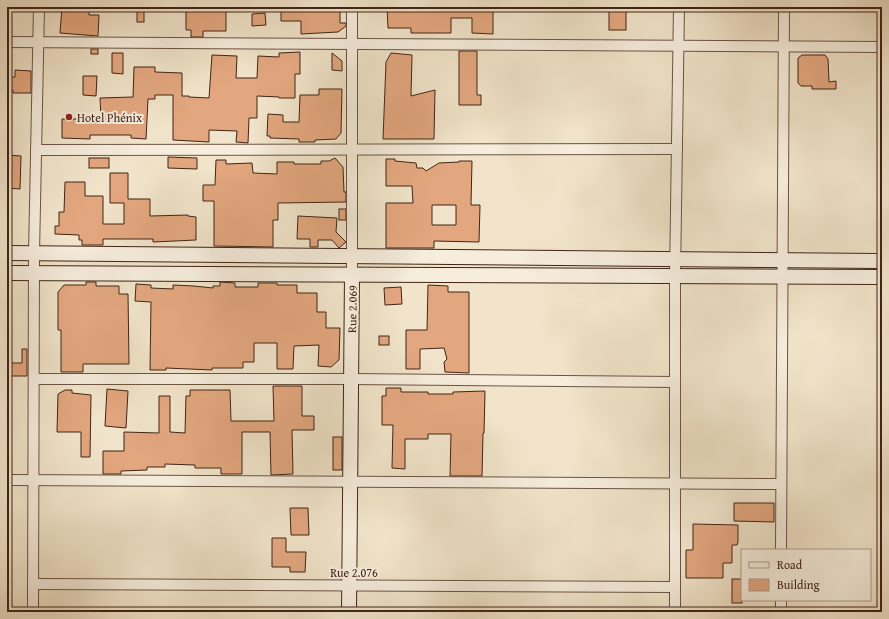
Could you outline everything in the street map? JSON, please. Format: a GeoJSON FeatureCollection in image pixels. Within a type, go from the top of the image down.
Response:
{"type":"FeatureCollection","features":[{"type":"Feature","properties":{"kind":"street"},"geometry":{"type":"LineString","coordinates":[[33,612],[34,253],[39,7]]}},
{"type":"Feature","properties":{"kind":"street","name":"Rue 2.069"},"geometry":{"type":"LineString","coordinates":[[349,612],[353,256],[352,7]]}},
{"type":"Feature","properties":{"kind":"street"},"geometry":{"type":"LineString","coordinates":[[675,612],[675,277],[679,7]]}},
{"type":"Feature","properties":{"kind":"street"},"geometry":{"type":"LineString","coordinates":[[781,549],[784,7]]}},
{"type":"Feature","properties":{"kind":"street"},"geometry":{"type":"LineString","coordinates":[[7,42],[882,46]]}},
{"type":"Feature","properties":{"kind":"street"},"geometry":{"type":"LineString","coordinates":[[36,150],[677,149]]}},
{"type":"Feature","properties":{"kind":"street"},"geometry":{"type":"LineString","coordinates":[[7,253],[882,261]]}},
{"type":"Feature","properties":{"kind":"street"},"geometry":{"type":"LineString","coordinates":[[7,273],[882,277]]}},
{"type":"Feature","properties":{"kind":"street"},"geometry":{"type":"LineString","coordinates":[[34,379],[352,379],[675,382]]}},
{"type":"Feature","properties":{"kind":"street"},"geometry":{"type":"LineString","coordinates":[[7,480],[781,484]]}},
{"type":"Feature","properties":{"kind":"street","name":"Rue 2.076"},"geometry":{"type":"LineString","coordinates":[[33,584],[675,587]]}},
{"type":"Feature","properties":{"kind":"street"},"geometry":{"type":"LineString","coordinates":[[781,601],[781,612]]}},
{"type":"Feature","properties":{"kind":"building"},"geometry":{"type":"Polygon","coordinates":[[[62,7],[89,7],[89,15],[99,15],[98,36],[60,33],[62,7]]]}},
{"type":"Feature","properties":{"kind":"building"},"geometry":{"type":"Polygon","coordinates":[[[137,7],[144,7],[144,22],[137,22],[137,7]]]}},
{"type":"Feature","properties":{"kind":"building"},"geometry":{"type":"Polygon","coordinates":[[[186,7],[226,7],[226,31],[203,31],[203,37],[191,37],[191,30],[186,30],[186,7]]]}},
{"type":"Feature","properties":{"kind":"building"},"geometry":{"type":"Polygon","coordinates":[[[281,7],[340,8],[340,23],[346,23],[346,26],[338,32],[301,34],[301,21],[281,21],[281,7]]]}},
{"type":"Feature","properties":{"kind":"building"},"geometry":{"type":"Polygon","coordinates":[[[387,7],[493,7],[493,34],[472,33],[472,18],[451,18],[451,33],[411,33],[411,28],[388,28],[387,7]]]}},
{"type":"Feature","properties":{"kind":"building"},"geometry":{"type":"Polygon","coordinates":[[[609,7],[626,7],[626,30],[609,30],[609,7]]]}},
{"type":"Feature","properties":{"kind":"building"},"geometry":{"type":"Polygon","coordinates":[[[265,13],[266,25],[252,26],[252,14],[265,13]]]}},
{"type":"Feature","properties":{"kind":"building"},"geometry":{"type":"Polygon","coordinates":[[[91,49],[98,49],[98,54],[91,54],[91,49]]]}},
{"type":"Feature","properties":{"kind":"building"},"geometry":{"type":"Polygon","coordinates":[[[459,51],[477,51],[477,95],[481,95],[481,105],[459,105],[459,51]]]}},
{"type":"Feature","properties":{"kind":"building"},"geometry":{"type":"Polygon","coordinates":[[[300,52],[300,74],[295,74],[295,98],[257,96],[257,118],[249,118],[248,143],[236,142],[237,131],[209,130],[209,142],[173,140],[173,95],[155,95],[155,99],[148,99],[146,139],[131,138],[131,135],[90,135],[90,139],[62,138],[62,119],[101,119],[100,98],[133,97],[134,67],[155,67],[155,72],[182,73],[182,96],[209,98],[212,55],[237,56],[236,78],[257,78],[258,56],[279,57],[279,53],[300,52]]]}},
{"type":"Feature","properties":{"kind":"building"},"geometry":{"type":"Polygon","coordinates":[[[112,53],[123,53],[123,74],[112,73],[112,53]]]}},
{"type":"Feature","properties":{"kind":"building"},"geometry":{"type":"Polygon","coordinates":[[[332,53],[342,61],[342,71],[332,70],[332,53]]]}},
{"type":"Feature","properties":{"kind":"building"},"geometry":{"type":"Polygon","coordinates":[[[391,53],[412,55],[411,96],[435,90],[434,139],[383,139],[386,62],[391,53]]]}},
{"type":"Feature","properties":{"kind":"building"},"geometry":{"type":"Polygon","coordinates":[[[802,55],[825,55],[828,59],[829,82],[836,81],[836,89],[812,89],[812,86],[801,86],[798,83],[798,58],[802,55]]]}},
{"type":"Feature","properties":{"kind":"building"},"geometry":{"type":"Polygon","coordinates":[[[15,70],[31,71],[31,93],[13,93],[13,90],[7,90],[8,77],[15,77],[15,70]]]}},
{"type":"Feature","properties":{"kind":"building"},"geometry":{"type":"Polygon","coordinates":[[[83,76],[97,76],[96,96],[83,95],[83,76]]]}},
{"type":"Feature","properties":{"kind":"building"},"geometry":{"type":"Polygon","coordinates":[[[319,89],[342,89],[341,133],[336,139],[315,140],[315,142],[299,142],[299,139],[270,138],[270,136],[267,136],[268,114],[283,115],[283,122],[299,122],[300,95],[319,95],[319,89]]]}},
{"type":"Feature","properties":{"kind":"building"},"geometry":{"type":"Polygon","coordinates":[[[7,155],[21,156],[20,189],[7,188],[7,155]]]}},
{"type":"Feature","properties":{"kind":"building"},"geometry":{"type":"Polygon","coordinates":[[[168,157],[197,158],[197,169],[168,168],[168,157]]]}},
{"type":"Feature","properties":{"kind":"building"},"geometry":{"type":"Polygon","coordinates":[[[89,158],[109,158],[109,168],[89,168],[89,158]]]}},
{"type":"Feature","properties":{"kind":"building"},"geometry":{"type":"Polygon","coordinates":[[[335,158],[343,167],[346,202],[278,203],[278,220],[273,220],[273,247],[214,246],[214,201],[203,201],[203,185],[215,185],[216,160],[226,160],[226,164],[252,163],[253,173],[277,174],[277,162],[294,162],[294,164],[321,164],[321,161],[329,161],[335,158]]]}},
{"type":"Feature","properties":{"kind":"building"},"geometry":{"type":"Polygon","coordinates":[[[386,159],[416,163],[417,168],[423,168],[426,171],[439,163],[472,161],[471,205],[480,205],[479,242],[434,241],[434,248],[386,248],[386,203],[413,203],[412,186],[386,186],[386,159]],[[432,205],[432,225],[456,225],[456,205],[432,205]]]}},
{"type":"Feature","properties":{"kind":"building"},"geometry":{"type":"Polygon","coordinates":[[[110,173],[128,173],[128,199],[150,199],[150,216],[188,215],[196,217],[196,240],[153,242],[153,239],[103,239],[103,245],[82,245],[82,240],[79,240],[79,235],[55,234],[55,226],[59,226],[59,212],[64,212],[65,182],[85,182],[85,196],[103,196],[103,224],[124,224],[124,203],[110,203],[110,173]]]}},
{"type":"Feature","properties":{"kind":"building"},"geometry":{"type":"Polygon","coordinates":[[[339,209],[346,209],[346,220],[339,220],[339,209]]]}},
{"type":"Feature","properties":{"kind":"building"},"geometry":{"type":"Polygon","coordinates":[[[298,216],[337,218],[336,232],[346,242],[339,248],[332,240],[318,240],[318,247],[310,247],[310,239],[297,239],[298,216]]]}},
{"type":"Feature","properties":{"kind":"building"},"geometry":{"type":"Polygon","coordinates":[[[86,282],[96,282],[96,286],[119,286],[119,294],[128,294],[129,364],[83,364],[83,372],[61,372],[61,330],[58,330],[58,292],[64,285],[86,285],[86,282]]]}},
{"type":"Feature","properties":{"kind":"building"},"geometry":{"type":"Polygon","coordinates":[[[220,282],[235,283],[235,287],[258,287],[258,283],[297,285],[297,293],[317,293],[317,312],[326,312],[326,328],[340,328],[339,360],[331,367],[318,366],[319,345],[294,346],[293,369],[277,369],[277,343],[254,343],[254,362],[243,362],[243,368],[212,368],[212,370],[166,368],[166,370],[150,370],[151,302],[135,301],[136,284],[151,285],[151,288],[173,289],[173,285],[213,288],[213,286],[220,286],[220,282]]]}},
{"type":"Feature","properties":{"kind":"building"},"geometry":{"type":"Polygon","coordinates":[[[428,285],[448,286],[448,292],[469,292],[469,373],[445,372],[444,362],[447,359],[444,348],[420,349],[420,369],[406,369],[406,330],[427,330],[428,285]]]}},
{"type":"Feature","properties":{"kind":"building"},"geometry":{"type":"Polygon","coordinates":[[[401,287],[402,304],[385,305],[384,288],[401,287]]]}},
{"type":"Feature","properties":{"kind":"building"},"geometry":{"type":"Polygon","coordinates":[[[379,336],[389,336],[389,345],[379,345],[379,336]]]}},
{"type":"Feature","properties":{"kind":"building"},"geometry":{"type":"Polygon","coordinates":[[[22,349],[27,349],[27,376],[7,376],[7,363],[22,363],[22,349]]]}},
{"type":"Feature","properties":{"kind":"building"},"geometry":{"type":"Polygon","coordinates":[[[273,386],[302,386],[302,416],[314,416],[314,430],[292,430],[293,474],[271,475],[270,432],[242,432],[242,474],[221,474],[221,468],[195,468],[195,465],[165,464],[165,467],[147,467],[147,470],[121,471],[121,474],[103,474],[103,451],[124,451],[124,432],[159,433],[159,396],[170,396],[170,432],[185,433],[186,396],[190,396],[190,390],[230,390],[231,421],[274,421],[273,386]]]}},
{"type":"Feature","properties":{"kind":"building"},"geometry":{"type":"Polygon","coordinates":[[[386,388],[401,388],[401,392],[428,392],[428,394],[453,394],[453,392],[485,391],[482,476],[450,476],[451,434],[428,434],[428,439],[405,439],[405,469],[392,468],[393,425],[382,425],[382,396],[386,396],[386,388]]]}},
{"type":"Feature","properties":{"kind":"building"},"geometry":{"type":"Polygon","coordinates":[[[107,389],[128,391],[126,428],[105,426],[107,389]]]}},
{"type":"Feature","properties":{"kind":"building"},"geometry":{"type":"Polygon","coordinates":[[[65,390],[72,390],[72,393],[91,395],[90,457],[81,457],[81,432],[57,432],[58,394],[65,390]]]}},
{"type":"Feature","properties":{"kind":"building"},"geometry":{"type":"Polygon","coordinates":[[[333,437],[342,437],[342,470],[333,470],[333,437]]]}},
{"type":"Feature","properties":{"kind":"building"},"geometry":{"type":"Polygon","coordinates":[[[734,503],[774,503],[774,522],[734,521],[734,503]]]}},
{"type":"Feature","properties":{"kind":"building"},"geometry":{"type":"Polygon","coordinates":[[[290,508],[308,508],[309,535],[291,535],[290,508]]]}},
{"type":"Feature","properties":{"kind":"building"},"geometry":{"type":"Polygon","coordinates":[[[693,524],[738,525],[738,542],[737,545],[732,545],[732,563],[723,563],[723,578],[686,578],[686,550],[693,550],[693,524]]]}},
{"type":"Feature","properties":{"kind":"building"},"geometry":{"type":"Polygon","coordinates":[[[272,538],[286,538],[286,552],[306,552],[305,572],[290,572],[290,567],[272,567],[272,538]]]}},
{"type":"Feature","properties":{"kind":"building"},"geometry":{"type":"Polygon","coordinates":[[[732,579],[741,579],[742,603],[732,603],[732,579]]]}},
{"type":"Feature","properties":{"kind":"place","name":"Hotel Phénix"},"geometry":{"type":"Point","coordinates":[69,117]}}]}
